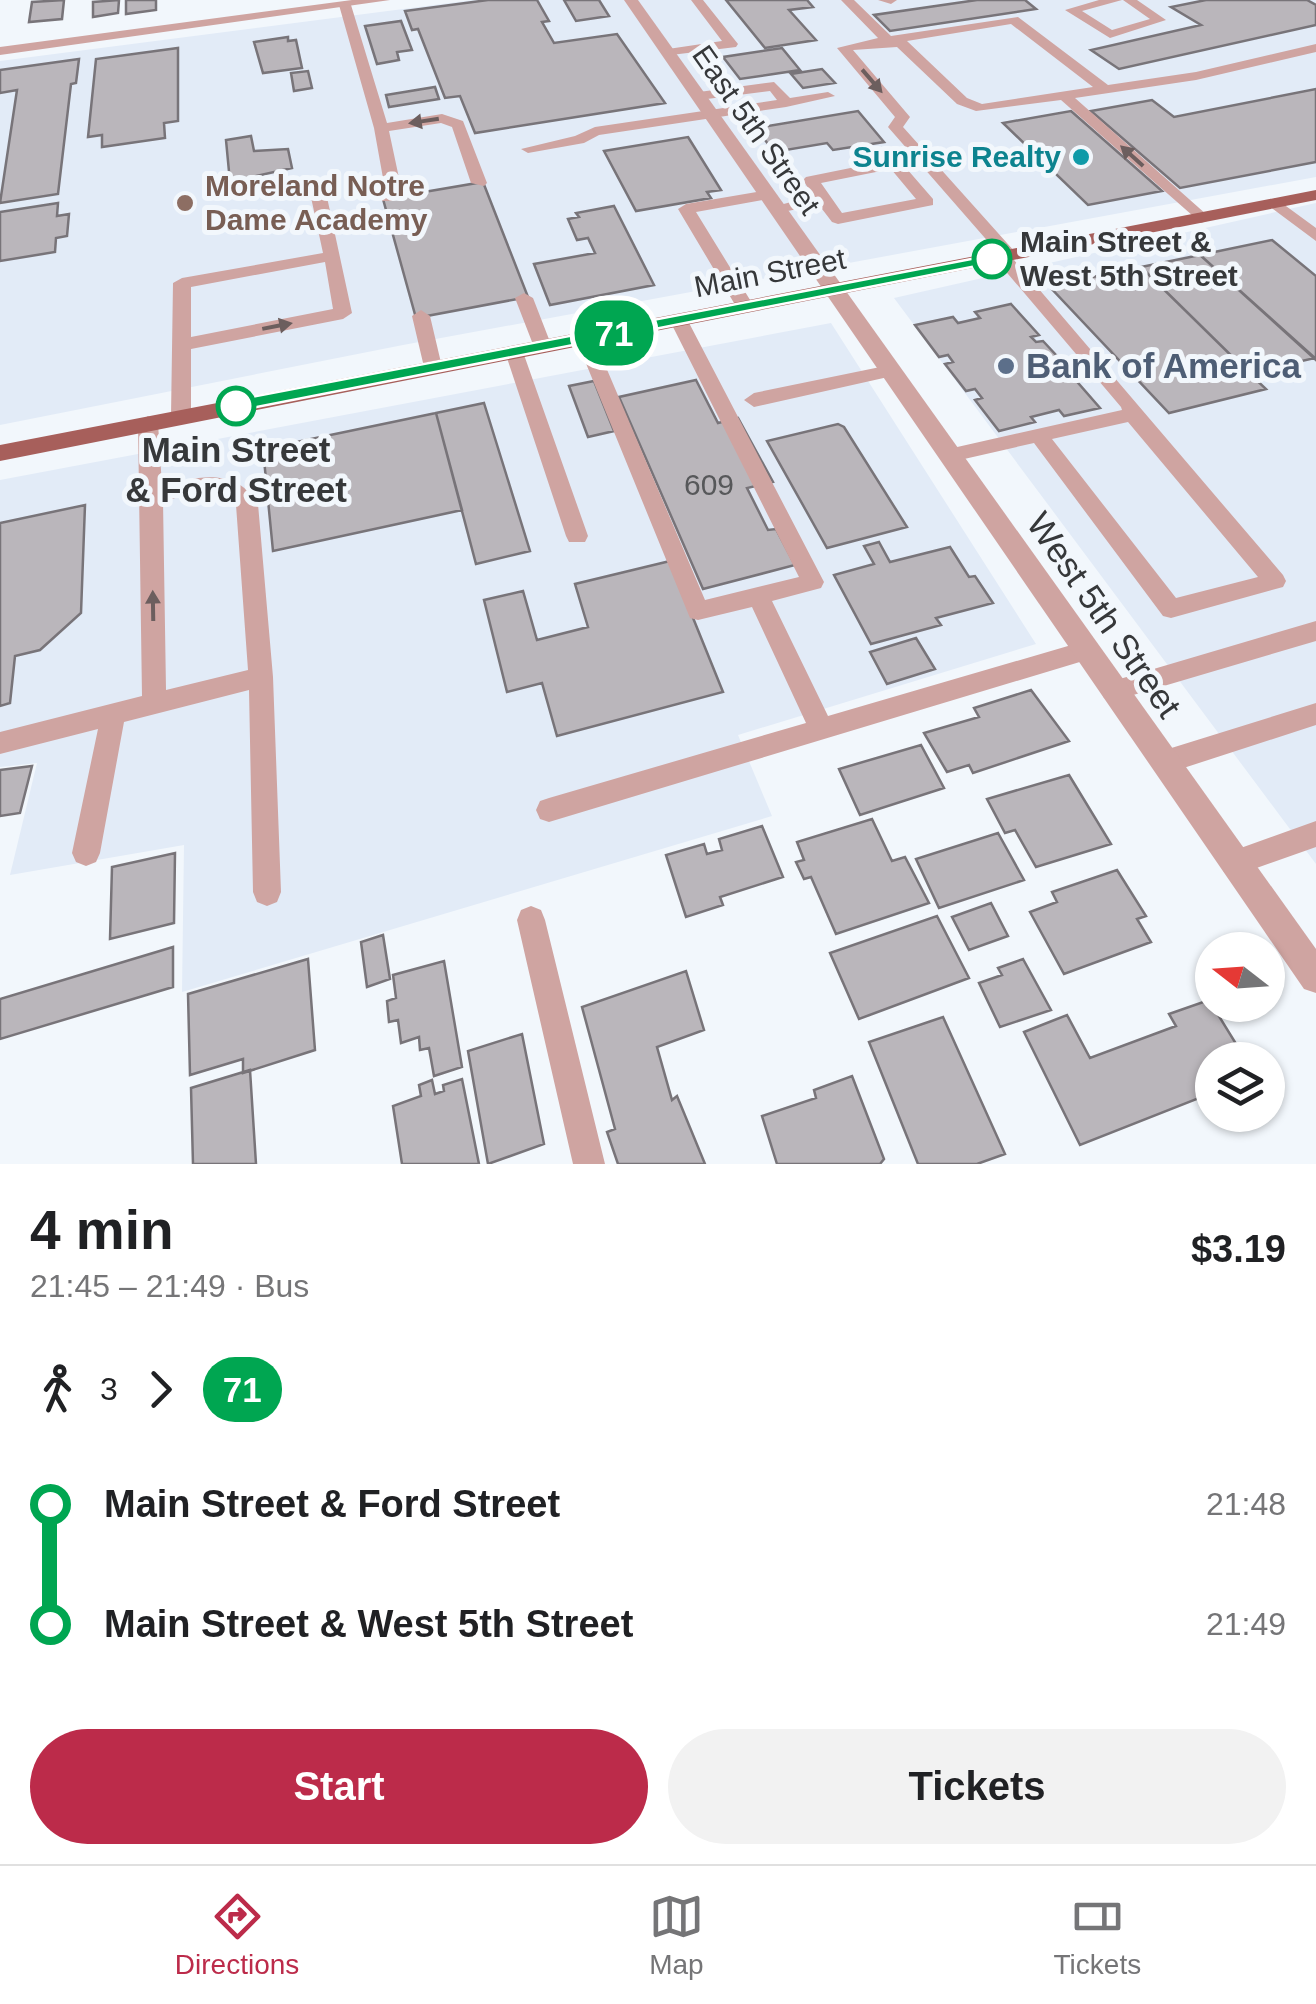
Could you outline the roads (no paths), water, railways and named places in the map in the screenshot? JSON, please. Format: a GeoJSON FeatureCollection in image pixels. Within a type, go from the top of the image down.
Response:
{"type":"FeatureCollection","features":[{"type":"Feature","properties":{"kind":"main road","name":"Main Street"},"geometry":{"type":"LineString","coordinates":[[0,453],[1316,195]]}},
{"type":"Feature","properties":{"kind":"street"},"geometry":{"type":"LineString","coordinates":[[0,51],[383,0]]}},
{"type":"Feature","properties":{"kind":"street","name":"East 5th Street"},"geometry":{"type":"LineString","coordinates":[[631,0],[836,291]]}},
{"type":"Feature","properties":{"kind":"street","name":"West 5th Street"},"geometry":{"type":"LineString","coordinates":[[836,291],[1316,977]]}},
{"type":"Feature","properties":{"kind":"lane"},"geometry":{"type":"LineString","coordinates":[[668,53],[731,44],[697,0]]}},
{"type":"Feature","properties":{"kind":"lane"},"geometry":{"type":"LineString","coordinates":[[847,0],[962,101],[981,108],[1196,76],[1316,48]]}},
{"type":"Feature","properties":{"kind":"lane"},"geometry":{"type":"LineString","coordinates":[[1116,0],[1071,10],[1110,34],[1160,20],[1129,0]]}},
{"type":"Feature","properties":{"kind":"lane"},"geometry":{"type":"LineString","coordinates":[[345,5],[381,128],[392,178],[388,198]]}},
{"type":"Feature","properties":{"kind":"lane"},"geometry":{"type":"LineString","coordinates":[[1039,436],[1171,609],[1275,580],[895,127],[903,117],[844,48],[1014,20],[1102,88]]}},
{"type":"Feature","properties":{"kind":"lane"},"geometry":{"type":"LineString","coordinates":[[698,96],[774,86],[786,102]]}},
{"type":"Feature","properties":{"kind":"lane"},"geometry":{"type":"LineString","coordinates":[[1064,95],[1201,218]]}},
{"type":"Feature","properties":{"kind":"lane"},"geometry":{"type":"LineString","coordinates":[[528,148],[579,140],[595,131],[828,96]]}},
{"type":"Feature","properties":{"kind":"lane"},"geometry":{"type":"LineString","coordinates":[[381,128],[442,118],[458,124],[479,183]]}},
{"type":"Feature","properties":{"kind":"lane"},"geometry":{"type":"LineString","coordinates":[[895,164],[927,202],[838,219],[824,199],[811,180],[895,164]]}},
{"type":"Feature","properties":{"kind":"lane"},"geometry":{"type":"LineString","coordinates":[[182,345],[343,313],[317,188]]}},
{"type":"Feature","properties":{"kind":"lane"},"geometry":{"type":"LineString","coordinates":[[746,308],[686,209],[824,199]]}},
{"type":"Feature","properties":{"kind":"lane"},"geometry":{"type":"LineString","coordinates":[[1275,204],[1316,236]]}},
{"type":"Feature","properties":{"kind":"lane"},"geometry":{"type":"LineString","coordinates":[[180,416],[182,283],[332,256]]}},
{"type":"Feature","properties":{"kind":"lane"},"geometry":{"type":"LineString","coordinates":[[524,298],[542,347]]}},
{"type":"Feature","properties":{"kind":"lane"},"geometry":{"type":"LineString","coordinates":[[421,316],[433,368]]}},
{"type":"Feature","properties":{"kind":"lane"},"geometry":{"type":"LineString","coordinates":[[584,339],[698,612],[814,582],[679,320]]}},
{"type":"Feature","properties":{"kind":"lane"},"geometry":{"type":"LineString","coordinates":[[514,352],[577,536]]}},
{"type":"Feature","properties":{"kind":"lane"},"geometry":{"type":"LineString","coordinates":[[754,400],[890,371]]}},
{"type":"Feature","properties":{"kind":"lane"},"geometry":{"type":"LineString","coordinates":[[951,454],[1132,414]]}},
{"type":"Feature","properties":{"kind":"lane"},"geometry":{"type":"LineString","coordinates":[[148,423],[154,703]]}},
{"type":"Feature","properties":{"kind":"lane"},"geometry":{"type":"LineString","coordinates":[[152,496],[208,484],[228,486],[244,496],[261,676],[267,892]]}},
{"type":"Feature","properties":{"kind":"lane"},"geometry":{"type":"LineString","coordinates":[[758,596],[822,728]]}},
{"type":"Feature","properties":{"kind":"lane"},"geometry":{"type":"LineString","coordinates":[[1114,691],[1316,631]]}},
{"type":"Feature","properties":{"kind":"lane"},"geometry":{"type":"LineString","coordinates":[[549,810],[1085,651]]}},
{"type":"Feature","properties":{"kind":"lane"},"geometry":{"type":"LineString","coordinates":[[0,742],[261,676]]}},
{"type":"Feature","properties":{"kind":"lane"},"geometry":{"type":"LineString","coordinates":[[86,853],[113,714]]}},
{"type":"Feature","properties":{"kind":"lane"},"geometry":{"type":"LineString","coordinates":[[1165,762],[1316,714]]}},
{"type":"Feature","properties":{"kind":"lane"},"geometry":{"type":"LineString","coordinates":[[1234,862],[1316,834]]}},
{"type":"Feature","properties":{"kind":"lane"},"geometry":{"type":"LineString","coordinates":[[531,920],[589,1164]]}},
{"type":"Feature","properties":{"kind":"place","name":"Sunrise Realty"},"geometry":{"type":"Point","coordinates":[1081,157]}},
{"type":"Feature","properties":{"kind":"place","name":"Moreland Notre Dame Academy"},"geometry":{"type":"Point","coordinates":[185,203]}},
{"type":"Feature","properties":{"kind":"place","name":"Main Street & West 5th Street"},"geometry":{"type":"Point","coordinates":[992,259]}},
{"type":"Feature","properties":{"kind":"place","name":"Bank of America"},"geometry":{"type":"Point","coordinates":[1006,366]}},
{"type":"Feature","properties":{"kind":"place","name":"Main Street & Ford Street"},"geometry":{"type":"Point","coordinates":[236,406]}}]}
